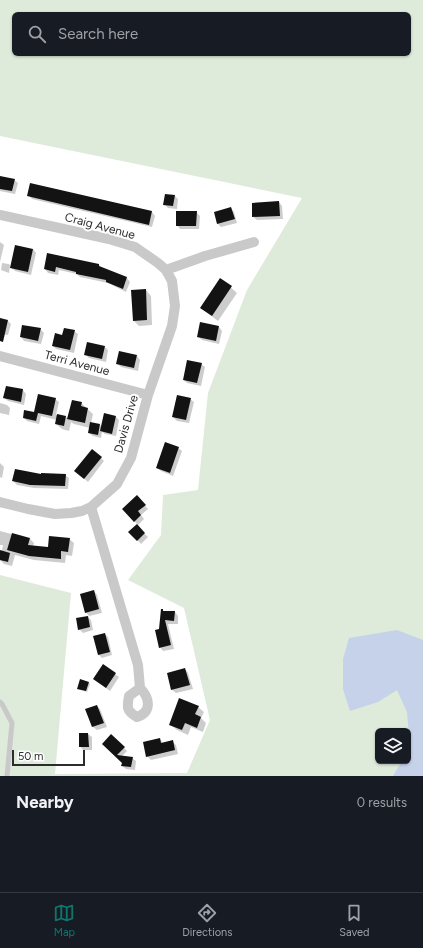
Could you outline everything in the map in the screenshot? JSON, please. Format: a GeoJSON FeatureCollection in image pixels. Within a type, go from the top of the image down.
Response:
{"type":"FeatureCollection","features":[{"type":"Feature","properties":{"kind":"street","name":"Craig Avenue"},"geometry":{"type":"LineString","coordinates":[[0,216],[109,239],[135,247],[166,270]]}},
{"type":"Feature","properties":{"kind":"street"},"geometry":{"type":"LineString","coordinates":[[166,270],[205,256],[254,242]]}},
{"type":"Feature","properties":{"kind":"street","name":"Davis Drive"},"geometry":{"type":"LineString","coordinates":[[91,507],[117,484],[131,458],[148,395],[172,326],[175,306],[172,281],[166,270]]}},
{"type":"Feature","properties":{"kind":"street","name":"Terri Avenue"},"geometry":{"type":"LineString","coordinates":[[0,356],[148,395]]}},
{"type":"Feature","properties":{"kind":"street"},"geometry":{"type":"LineString","coordinates":[[0,502],[55,514],[82,511],[91,507],[138,665],[140,688]]}},
{"type":"Feature","properties":{"kind":"lane"},"geometry":{"type":"LineString","coordinates":[[0,702],[12,723],[7,776]]}},
{"type":"Feature","properties":{"kind":"green space"},"geometry":{"type":"Polygon","coordinates":[[[0,0],[423,0],[423,776],[0,776],[0,575],[71,593],[55,774],[187,773],[210,720],[184,608],[128,580],[161,535],[163,495],[198,490],[208,393],[247,290],[302,198],[0,136],[0,0]]]}},
{"type":"Feature","properties":{"kind":"water"},"geometry":{"type":"Polygon","coordinates":[[[397,630],[423,640],[423,776],[393,776],[400,764],[411,764],[411,728],[408,728],[407,712],[397,690],[378,702],[350,711],[343,689],[343,659],[349,638],[397,630]]]}},
{"type":"Feature","properties":{"kind":"building"},"geometry":{"type":"Polygon","coordinates":[[[0,176],[15,179],[12,191],[0,189],[0,176]]]}},
{"type":"Feature","properties":{"kind":"building"},"geometry":{"type":"Polygon","coordinates":[[[30,183],[152,211],[149,225],[27,196],[30,183]]]}},
{"type":"Feature","properties":{"kind":"building"},"geometry":{"type":"Polygon","coordinates":[[[165,194],[175,195],[173,206],[163,205],[165,194]]]}},
{"type":"Feature","properties":{"kind":"building"},"geometry":{"type":"Polygon","coordinates":[[[279,201],[280,216],[252,217],[252,203],[279,201]]]}},
{"type":"Feature","properties":{"kind":"building"},"geometry":{"type":"Polygon","coordinates":[[[231,207],[235,219],[217,224],[214,212],[231,207]]]}},
{"type":"Feature","properties":{"kind":"building"},"geometry":{"type":"Polygon","coordinates":[[[176,211],[197,211],[196,226],[176,226],[176,211]]]}},
{"type":"Feature","properties":{"kind":"building"},"geometry":{"type":"Polygon","coordinates":[[[15,245],[33,249],[28,272],[10,268],[15,245]]]}},
{"type":"Feature","properties":{"kind":"building"},"geometry":{"type":"Polygon","coordinates":[[[47,253],[99,264],[99,266],[127,277],[123,289],[106,282],[106,280],[76,274],[76,272],[56,267],[55,272],[44,269],[47,253]]]}},
{"type":"Feature","properties":{"kind":"building"},"geometry":{"type":"Polygon","coordinates":[[[220,278],[232,286],[212,316],[200,308],[220,278]]]}},
{"type":"Feature","properties":{"kind":"building"},"geometry":{"type":"Polygon","coordinates":[[[146,289],[147,320],[133,321],[131,290],[146,289]]]}},
{"type":"Feature","properties":{"kind":"building"},"geometry":{"type":"Polygon","coordinates":[[[0,318],[8,320],[3,342],[0,341],[0,318]]]}},
{"type":"Feature","properties":{"kind":"building"},"geometry":{"type":"Polygon","coordinates":[[[200,322],[219,326],[216,341],[197,337],[200,322]]]}},
{"type":"Feature","properties":{"kind":"building"},"geometry":{"type":"Polygon","coordinates":[[[22,325],[41,328],[38,341],[20,337],[22,325]]]}},
{"type":"Feature","properties":{"kind":"building"},"geometry":{"type":"Polygon","coordinates":[[[64,328],[75,330],[70,350],[52,346],[55,333],[62,335],[64,328]]]}},
{"type":"Feature","properties":{"kind":"building"},"geometry":{"type":"Polygon","coordinates":[[[87,342],[105,346],[102,359],[84,355],[87,342]]]}},
{"type":"Feature","properties":{"kind":"building"},"geometry":{"type":"Polygon","coordinates":[[[119,351],[137,355],[134,368],[116,364],[119,351]]]}},
{"type":"Feature","properties":{"kind":"building"},"geometry":{"type":"Polygon","coordinates":[[[187,360],[202,363],[197,383],[183,380],[187,360]]]}},
{"type":"Feature","properties":{"kind":"building"},"geometry":{"type":"Polygon","coordinates":[[[6,386],[23,389],[21,402],[3,398],[6,386]]]}},
{"type":"Feature","properties":{"kind":"building"},"geometry":{"type":"Polygon","coordinates":[[[38,394],[56,398],[52,416],[38,413],[36,421],[23,418],[24,410],[34,412],[38,394]]]}},
{"type":"Feature","properties":{"kind":"building"},"geometry":{"type":"Polygon","coordinates":[[[177,395],[191,398],[186,420],[172,417],[177,395]]]}},
{"type":"Feature","properties":{"kind":"building"},"geometry":{"type":"Polygon","coordinates":[[[72,400],[82,402],[81,406],[88,408],[85,423],[67,419],[72,400]]]}},
{"type":"Feature","properties":{"kind":"building"},"geometry":{"type":"Polygon","coordinates":[[[104,413],[116,416],[112,434],[100,431],[104,413]]]}},
{"type":"Feature","properties":{"kind":"building"},"geometry":{"type":"Polygon","coordinates":[[[57,414],[66,416],[64,426],[55,424],[57,414]]]}},
{"type":"Feature","properties":{"kind":"building"},"geometry":{"type":"Polygon","coordinates":[[[90,422],[100,424],[98,435],[88,433],[90,422]]]}},
{"type":"Feature","properties":{"kind":"building"},"geometry":{"type":"Polygon","coordinates":[[[165,442],[179,447],[170,473],[156,468],[165,442]]]}},
{"type":"Feature","properties":{"kind":"building"},"geometry":{"type":"Polygon","coordinates":[[[92,449],[102,457],[84,479],[74,471],[92,449]]]}},
{"type":"Feature","properties":{"kind":"building"},"geometry":{"type":"Polygon","coordinates":[[[15,469],[41,474],[66,474],[65,486],[30,485],[12,481],[15,469]]]}},
{"type":"Feature","properties":{"kind":"building"},"geometry":{"type":"Polygon","coordinates":[[[137,495],[146,505],[138,511],[141,515],[134,522],[122,509],[137,495]]]}},
{"type":"Feature","properties":{"kind":"building"},"geometry":{"type":"Polygon","coordinates":[[[137,524],[145,533],[137,541],[128,532],[137,524]]]}},
{"type":"Feature","properties":{"kind":"building"},"geometry":{"type":"Polygon","coordinates":[[[12,533],[30,538],[28,545],[48,547],[49,536],[70,538],[68,552],[61,551],[61,559],[29,556],[7,550],[12,533]]]}},
{"type":"Feature","properties":{"kind":"building"},"geometry":{"type":"Polygon","coordinates":[[[0,550],[10,553],[8,562],[0,560],[0,550]]]}},
{"type":"Feature","properties":{"kind":"building"},"geometry":{"type":"Polygon","coordinates":[[[94,590],[99,609],[85,613],[80,594],[94,590]]]}},
{"type":"Feature","properties":{"kind":"building"},"geometry":{"type":"Polygon","coordinates":[[[161,609],[163,609],[163,611],[175,611],[174,621],[165,620],[171,645],[159,648],[155,630],[159,629],[161,609]]]}},
{"type":"Feature","properties":{"kind":"building"},"geometry":{"type":"Polygon","coordinates":[[[88,616],[90,627],[78,630],[76,618],[88,616]]]}},
{"type":"Feature","properties":{"kind":"building"},"geometry":{"type":"Polygon","coordinates":[[[105,633],[110,652],[98,655],[93,636],[105,633]]]}},
{"type":"Feature","properties":{"kind":"building"},"geometry":{"type":"Polygon","coordinates":[[[103,664],[116,673],[106,688],[93,679],[103,664]]]}},
{"type":"Feature","properties":{"kind":"building"},"geometry":{"type":"Polygon","coordinates":[[[185,668],[190,685],[171,690],[167,673],[185,668]]]}},
{"type":"Feature","properties":{"kind":"building"},"geometry":{"type":"Polygon","coordinates":[[[80,679],[89,682],[86,691],[77,689],[80,679]]]}},
{"type":"Feature","properties":{"kind":"building"},"geometry":{"type":"Polygon","coordinates":[[[179,698],[199,706],[195,714],[201,717],[197,728],[185,723],[182,730],[169,725],[179,698]]]}},
{"type":"Feature","properties":{"kind":"building"},"geometry":{"type":"Polygon","coordinates":[[[97,705],[104,723],[92,727],[85,709],[97,705]]]}},
{"type":"Feature","properties":{"kind":"building"},"geometry":{"type":"Polygon","coordinates":[[[79,733],[88,733],[89,747],[79,747],[79,733]]]}},
{"type":"Feature","properties":{"kind":"building"},"geometry":{"type":"Polygon","coordinates":[[[111,734],[125,747],[117,755],[133,757],[131,767],[121,766],[122,763],[102,744],[111,734]]]}},
{"type":"Feature","properties":{"kind":"building"},"geometry":{"type":"Polygon","coordinates":[[[160,738],[161,743],[173,740],[175,750],[146,757],[143,742],[160,738]]]}}]}
